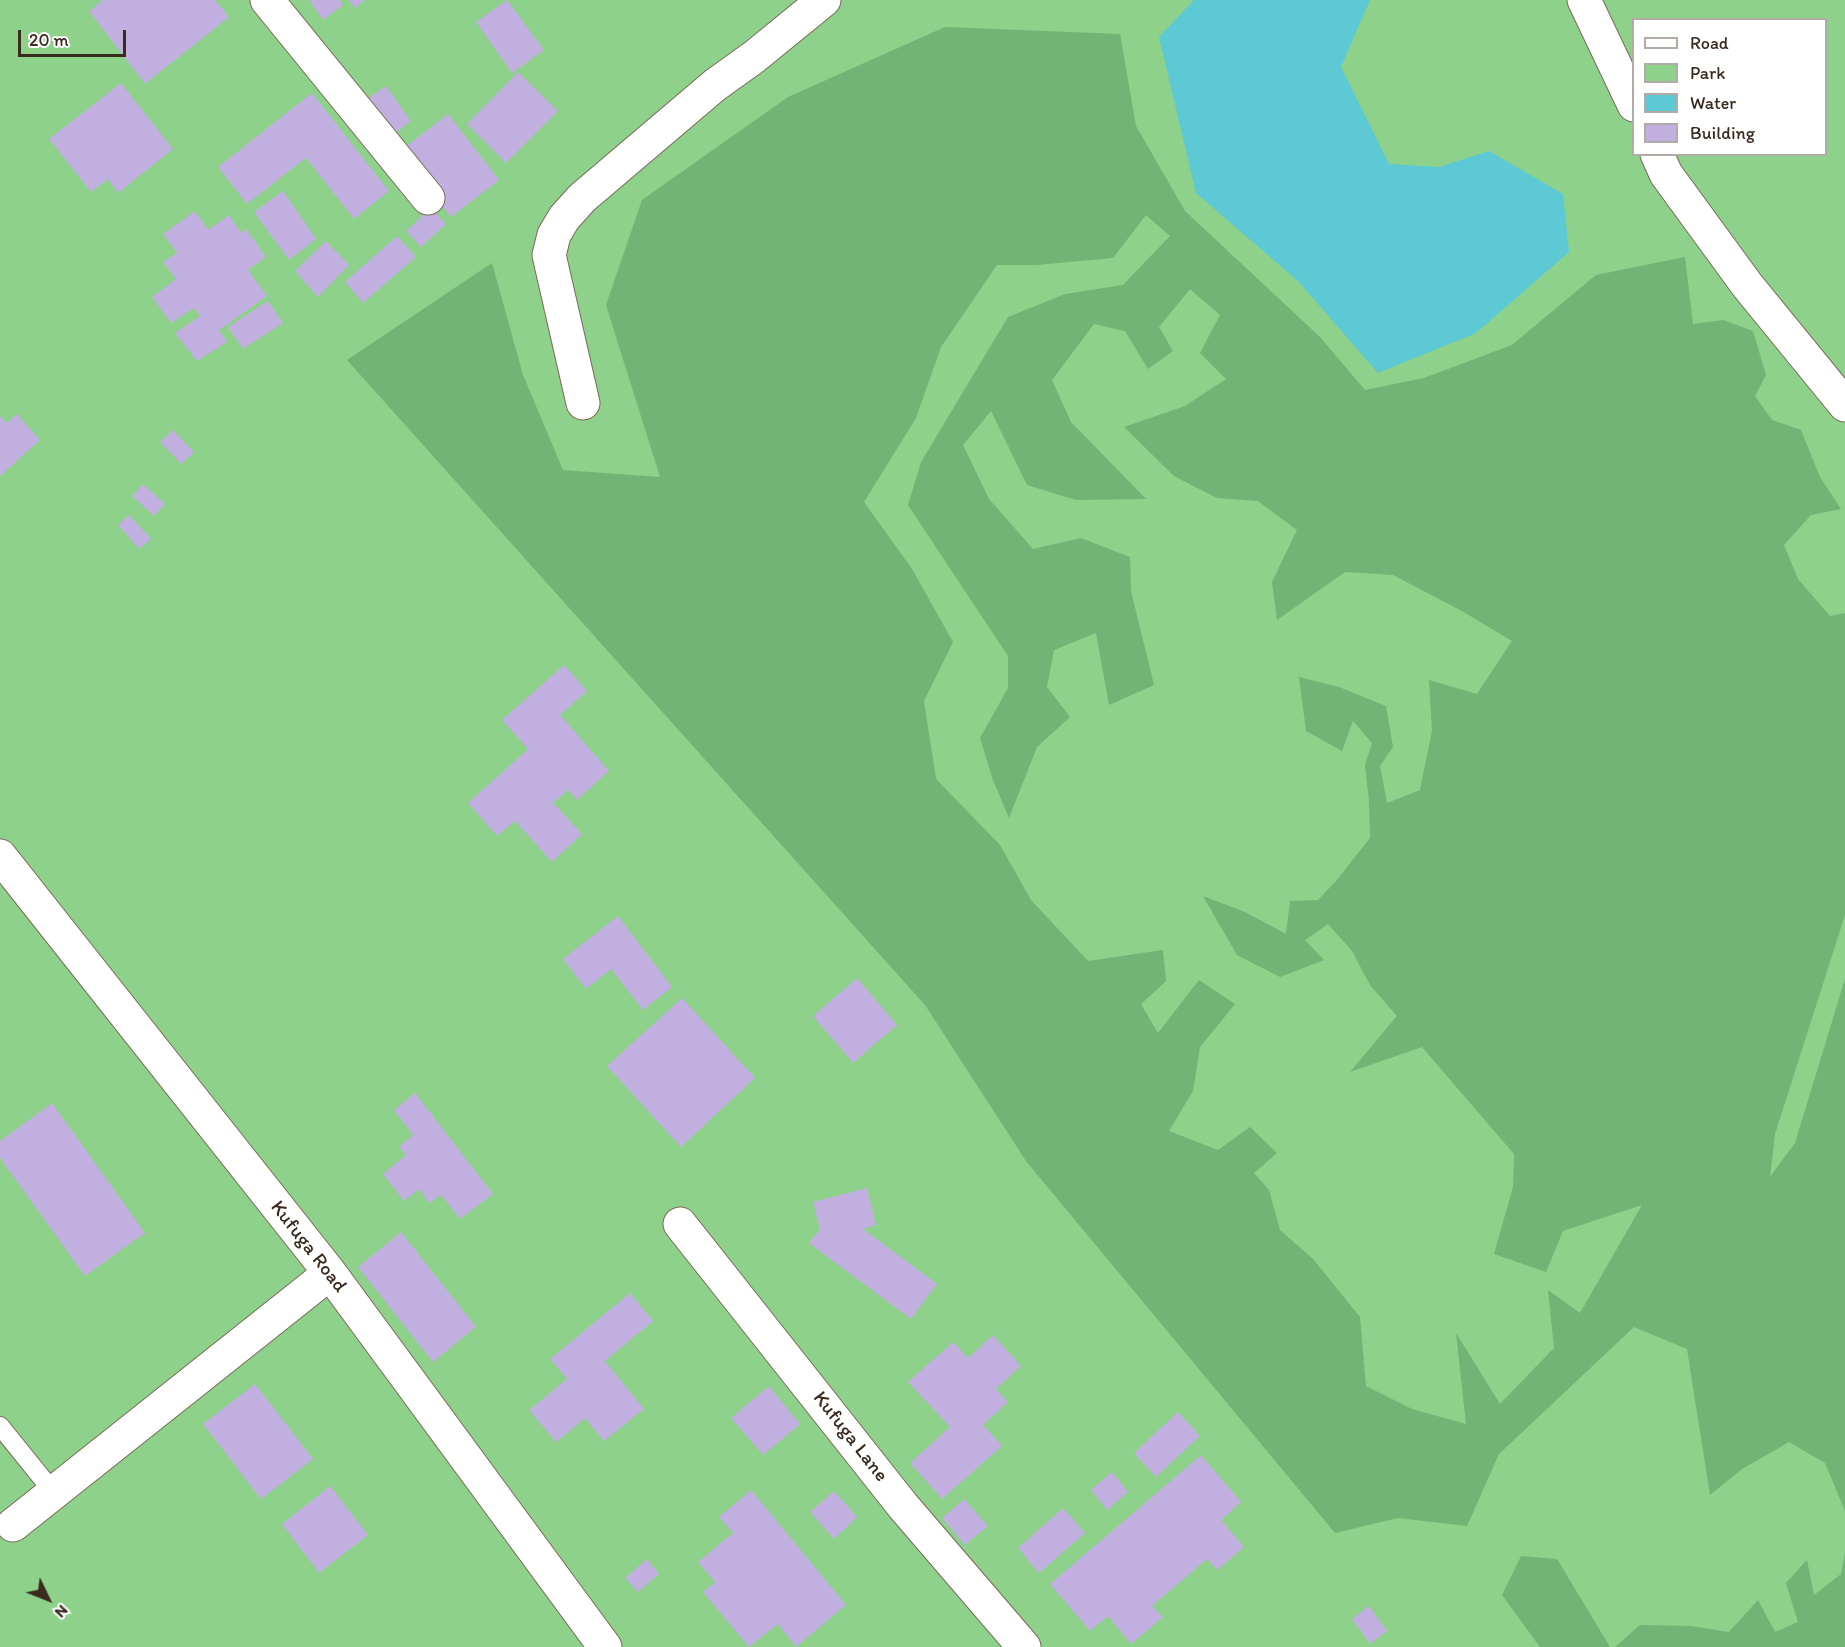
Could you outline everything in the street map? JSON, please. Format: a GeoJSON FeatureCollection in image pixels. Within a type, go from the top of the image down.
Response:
{"type":"FeatureCollection","features":[{"type":"Feature","properties":{"kind":"street"},"geometry":{"type":"LineString","coordinates":[[267,0],[428,198]]}},
{"type":"Feature","properties":{"kind":"street"},"geometry":{"type":"LineString","coordinates":[[583,403],[549,255],[554,236],[564,218],[582,198],[715,86],[824,0]]}},
{"type":"Feature","properties":{"kind":"street"},"geometry":{"type":"LineString","coordinates":[[1584,0],[1632,101]]}},
{"type":"Feature","properties":{"kind":"street"},"geometry":{"type":"LineString","coordinates":[[1658,156],[1666,174],[1747,285],[1845,405]]}},
{"type":"Feature","properties":{"kind":"street","name":"Kufuga Road"},"geometry":{"type":"LineString","coordinates":[[0,856],[330,1274],[605,1647]]}},
{"type":"Feature","properties":{"kind":"street","name":"Kufuga Lane"},"geometry":{"type":"LineString","coordinates":[[680,1224],[903,1506],[1024,1647]]}},
{"type":"Feature","properties":{"kind":"street"},"geometry":{"type":"LineString","coordinates":[[13,1525],[330,1274]]}},
{"type":"Feature","properties":{"kind":"lane"},"geometry":{"type":"LineString","coordinates":[[0,1426],[54,1493]]}},
{"type":"Feature","properties":{"kind":"green space"},"geometry":{"type":"Polygon","coordinates":[[[0,0],[1845,0],[1845,1647],[0,1647],[0,0]]]}},
{"type":"Feature","properties":{"kind":"green space"},"geometry":{"type":"Polygon","coordinates":[[[945,27],[1120,34],[1136,126],[1185,211],[1320,337],[1365,390],[1424,378],[1512,345],[1596,275],[1685,257],[1693,324],[1723,320],[1753,331],[1766,375],[1755,396],[1772,420],[1801,430],[1820,477],[1841,509],[1811,515],[1784,545],[1798,579],[1830,616],[1845,613],[1845,915],[1775,1134],[1770,1177],[1795,1143],[1845,979],[1845,1511],[1825,1463],[1789,1442],[1742,1469],[1710,1495],[1687,1349],[1634,1327],[1499,1454],[1467,1526],[1398,1518],[1335,1533],[1026,1161],[925,1005],[347,360],[492,263],[523,375],[563,470],[660,477],[606,305],[642,200],[788,97],[945,27]],[[1146,215],[1113,258],[1036,265],[997,265],[941,347],[916,418],[864,502],[912,569],[953,642],[924,701],[936,779],[1000,845],[1031,900],[1088,961],[1163,950],[1166,981],[1141,1004],[1158,1033],[1199,980],[1235,1004],[1200,1047],[1193,1091],[1169,1131],[1218,1150],[1250,1127],[1277,1153],[1254,1173],[1269,1190],[1280,1230],[1313,1259],[1360,1317],[1366,1386],[1412,1409],[1466,1424],[1456,1333],[1500,1404],[1554,1348],[1548,1290],[1580,1313],[1642,1205],[1563,1231],[1546,1272],[1494,1254],[1513,1187],[1514,1154],[1422,1047],[1350,1072],[1397,1016],[1370,985],[1352,951],[1328,924],[1305,940],[1324,960],[1280,977],[1237,955],[1203,896],[1245,912],[1286,934],[1290,901],[1318,900],[1370,838],[1365,765],[1372,743],[1353,721],[1342,751],[1306,731],[1299,677],[1339,687],[1386,706],[1393,747],[1380,766],[1387,803],[1420,790],[1432,731],[1429,680],[1477,694],[1512,641],[1462,611],[1393,575],[1345,572],[1277,620],[1272,582],[1297,530],[1258,501],[1217,498],[1174,476],[1124,427],[1185,406],[1226,379],[1200,353],[1220,315],[1190,289],[1159,327],[1173,351],[1148,369],[1125,331],[1094,324],[1052,380],[1071,422],[1146,499],[1076,500],[1027,485],[991,411],[963,445],[989,499],[1033,549],[1081,538],[1130,557],[1131,591],[1154,685],[1109,705],[1096,633],[1054,650],[1047,687],[1070,717],[1037,747],[1009,818],[993,780],[980,738],[1008,688],[1008,656],[908,505],[921,462],[1008,317],[1065,294],[1123,285],[1170,236],[1146,215]]]}},
{"type":"Feature","properties":{"kind":"green space"},"geometry":{"type":"Polygon","coordinates":[[[1845,1552],[1845,1647],[1615,1647],[1640,1625],[1691,1626],[1729,1632],[1758,1600],[1775,1632],[1798,1622],[1786,1583],[1807,1560],[1814,1595],[1841,1574],[1845,1552]]]}},
{"type":"Feature","properties":{"kind":"green space"},"geometry":{"type":"Polygon","coordinates":[[[1521,1556],[1557,1559],[1610,1647],[1540,1647],[1502,1595],[1521,1556]]]}},
{"type":"Feature","properties":{"kind":"water"},"geometry":{"type":"Polygon","coordinates":[[[1194,0],[1370,0],[1341,67],[1389,164],[1439,167],[1489,151],[1563,194],[1569,252],[1476,333],[1378,373],[1298,281],[1196,193],[1159,37],[1194,0]]]}},
{"type":"Feature","properties":{"kind":"building"},"geometry":{"type":"Polygon","coordinates":[[[103,0],[215,0],[229,17],[145,84],[89,11],[103,0]]]}},
{"type":"Feature","properties":{"kind":"building"},"geometry":{"type":"Polygon","coordinates":[[[309,0],[340,0],[343,5],[323,20],[309,0]]]}},
{"type":"Feature","properties":{"kind":"building"},"geometry":{"type":"Polygon","coordinates":[[[349,0],[365,0],[355,8],[349,0]]]}},
{"type":"Feature","properties":{"kind":"building"},"geometry":{"type":"Polygon","coordinates":[[[507,0],[544,50],[512,73],[476,22],[507,0]]]}},
{"type":"Feature","properties":{"kind":"building"},"geometry":{"type":"Polygon","coordinates":[[[518,72],[558,111],[506,163],[467,124],[518,72]]]}},
{"type":"Feature","properties":{"kind":"building"},"geometry":{"type":"Polygon","coordinates":[[[121,83],[173,149],[118,193],[108,179],[91,192],[49,139],[121,83]]]}},
{"type":"Feature","properties":{"kind":"building"},"geometry":{"type":"Polygon","coordinates":[[[386,86],[411,121],[385,140],[360,104],[386,86]]]}},
{"type":"Feature","properties":{"kind":"building"},"geometry":{"type":"Polygon","coordinates":[[[312,93],[389,191],[354,219],[306,158],[247,204],[218,167],[312,93]]]}},
{"type":"Feature","properties":{"kind":"building"},"geometry":{"type":"Polygon","coordinates":[[[448,114],[499,180],[451,217],[400,151],[448,114]]]}},
{"type":"Feature","properties":{"kind":"building"},"geometry":{"type":"Polygon","coordinates":[[[283,191],[316,239],[289,260],[254,212],[283,191]]]}},
{"type":"Feature","properties":{"kind":"building"},"geometry":{"type":"Polygon","coordinates":[[[431,208],[446,224],[421,247],[406,231],[431,208]]]}},
{"type":"Feature","properties":{"kind":"building"},"geometry":{"type":"Polygon","coordinates":[[[195,211],[208,230],[229,215],[241,233],[246,229],[266,257],[248,270],[267,296],[219,330],[227,342],[197,361],[175,333],[200,316],[194,308],[171,323],[152,297],[176,279],[163,262],[177,253],[163,234],[195,211]]]}},
{"type":"Feature","properties":{"kind":"building"},"geometry":{"type":"Polygon","coordinates":[[[397,236],[416,257],[363,303],[345,282],[397,236]]]}},
{"type":"Feature","properties":{"kind":"building"},"geometry":{"type":"Polygon","coordinates":[[[326,241],[349,265],[318,297],[295,271],[326,241]]]}},
{"type":"Feature","properties":{"kind":"building"},"geometry":{"type":"Polygon","coordinates":[[[268,301],[283,323],[243,349],[228,327],[268,301]]]}},
{"type":"Feature","properties":{"kind":"building"},"geometry":{"type":"Polygon","coordinates":[[[17,414],[40,440],[0,476],[0,416],[7,423],[17,414]]]}},
{"type":"Feature","properties":{"kind":"building"},"geometry":{"type":"Polygon","coordinates":[[[173,430],[194,452],[181,464],[160,442],[173,430]]]}},
{"type":"Feature","properties":{"kind":"building"},"geometry":{"type":"Polygon","coordinates":[[[143,484],[165,504],[154,516],[132,496],[143,484]]]}},
{"type":"Feature","properties":{"kind":"building"},"geometry":{"type":"Polygon","coordinates":[[[129,515],[151,539],[139,549],[118,525],[129,515]]]}},
{"type":"Feature","properties":{"kind":"building"},"geometry":{"type":"Polygon","coordinates":[[[564,665],[587,691],[560,715],[609,771],[577,800],[568,790],[553,803],[582,834],[552,862],[515,821],[497,836],[468,803],[528,749],[502,720],[564,665]]]}},
{"type":"Feature","properties":{"kind":"building"},"geometry":{"type":"Polygon","coordinates":[[[618,916],[672,987],[643,1010],[611,969],[586,989],[563,959],[618,916]]]}},
{"type":"Feature","properties":{"kind":"building"},"geometry":{"type":"Polygon","coordinates":[[[857,978],[897,1025],[853,1063],[813,1016],[857,978]]]}},
{"type":"Feature","properties":{"kind":"building"},"geometry":{"type":"Polygon","coordinates":[[[682,998],[755,1078],[681,1147],[607,1066],[682,998]]]}},
{"type":"Feature","properties":{"kind":"building"},"geometry":{"type":"Polygon","coordinates":[[[415,1093],[493,1194],[460,1219],[441,1195],[429,1203],[419,1189],[404,1201],[383,1174],[406,1155],[399,1147],[413,1135],[394,1110],[415,1093]]]}},
{"type":"Feature","properties":{"kind":"building"},"geometry":{"type":"Polygon","coordinates":[[[52,1103],[145,1233],[85,1276],[0,1158],[0,1141],[52,1103]]]}},
{"type":"Feature","properties":{"kind":"building"},"geometry":{"type":"Polygon","coordinates":[[[867,1188],[876,1225],[863,1229],[937,1284],[911,1319],[809,1243],[820,1229],[813,1202],[867,1188]]]}},
{"type":"Feature","properties":{"kind":"building"},"geometry":{"type":"Polygon","coordinates":[[[401,1232],[476,1327],[433,1362],[358,1267],[401,1232]]]}},
{"type":"Feature","properties":{"kind":"building"},"geometry":{"type":"Polygon","coordinates":[[[630,1293],[653,1321],[605,1361],[644,1409],[604,1441],[585,1418],[556,1442],[529,1410],[567,1379],[550,1359],[630,1293]]]}},
{"type":"Feature","properties":{"kind":"building"},"geometry":{"type":"Polygon","coordinates":[[[993,1335],[1021,1366],[996,1389],[1008,1402],[983,1425],[1002,1446],[942,1499],[910,1463],[950,1427],[908,1382],[953,1342],[968,1358],[993,1335]]]}},
{"type":"Feature","properties":{"kind":"building"},"geometry":{"type":"Polygon","coordinates":[[[255,1384],[313,1459],[261,1499],[203,1424],[255,1384]]]}},
{"type":"Feature","properties":{"kind":"building"},"geometry":{"type":"Polygon","coordinates":[[[769,1386],[800,1424],[763,1455],[731,1418],[769,1386]]]}},
{"type":"Feature","properties":{"kind":"building"},"geometry":{"type":"Polygon","coordinates":[[[1178,1412],[1200,1436],[1156,1477],[1134,1453],[1178,1412]]]}},
{"type":"Feature","properties":{"kind":"building"},"geometry":{"type":"Polygon","coordinates":[[[1201,1455],[1241,1502],[1221,1520],[1244,1547],[1217,1570],[1207,1559],[1152,1606],[1163,1617],[1131,1644],[1108,1616],[1090,1631],[1050,1584],[1201,1455]]]}},
{"type":"Feature","properties":{"kind":"building"},"geometry":{"type":"Polygon","coordinates":[[[1112,1472],[1128,1492],[1107,1510],[1091,1490],[1112,1472]]]}},
{"type":"Feature","properties":{"kind":"building"},"geometry":{"type":"Polygon","coordinates":[[[330,1486],[368,1535],[319,1573],[282,1524],[330,1486]]]}},
{"type":"Feature","properties":{"kind":"building"},"geometry":{"type":"Polygon","coordinates":[[[751,1490],[846,1605],[796,1647],[778,1624],[749,1647],[703,1592],[715,1582],[698,1562],[733,1533],[719,1517],[751,1490]]]}},
{"type":"Feature","properties":{"kind":"building"},"geometry":{"type":"Polygon","coordinates":[[[834,1491],[857,1517],[834,1539],[810,1512],[834,1491]]]}},
{"type":"Feature","properties":{"kind":"building"},"geometry":{"type":"Polygon","coordinates":[[[964,1499],[988,1526],[965,1545],[942,1518],[964,1499]]]}},
{"type":"Feature","properties":{"kind":"building"},"geometry":{"type":"Polygon","coordinates":[[[1063,1508],[1085,1533],[1039,1573],[1018,1548],[1063,1508]]]}},
{"type":"Feature","properties":{"kind":"building"},"geometry":{"type":"Polygon","coordinates":[[[647,1559],[659,1574],[638,1592],[625,1578],[647,1559]]]}},
{"type":"Feature","properties":{"kind":"building"},"geometry":{"type":"Polygon","coordinates":[[[1369,1606],[1387,1631],[1370,1644],[1352,1619],[1369,1606]]]}}]}
